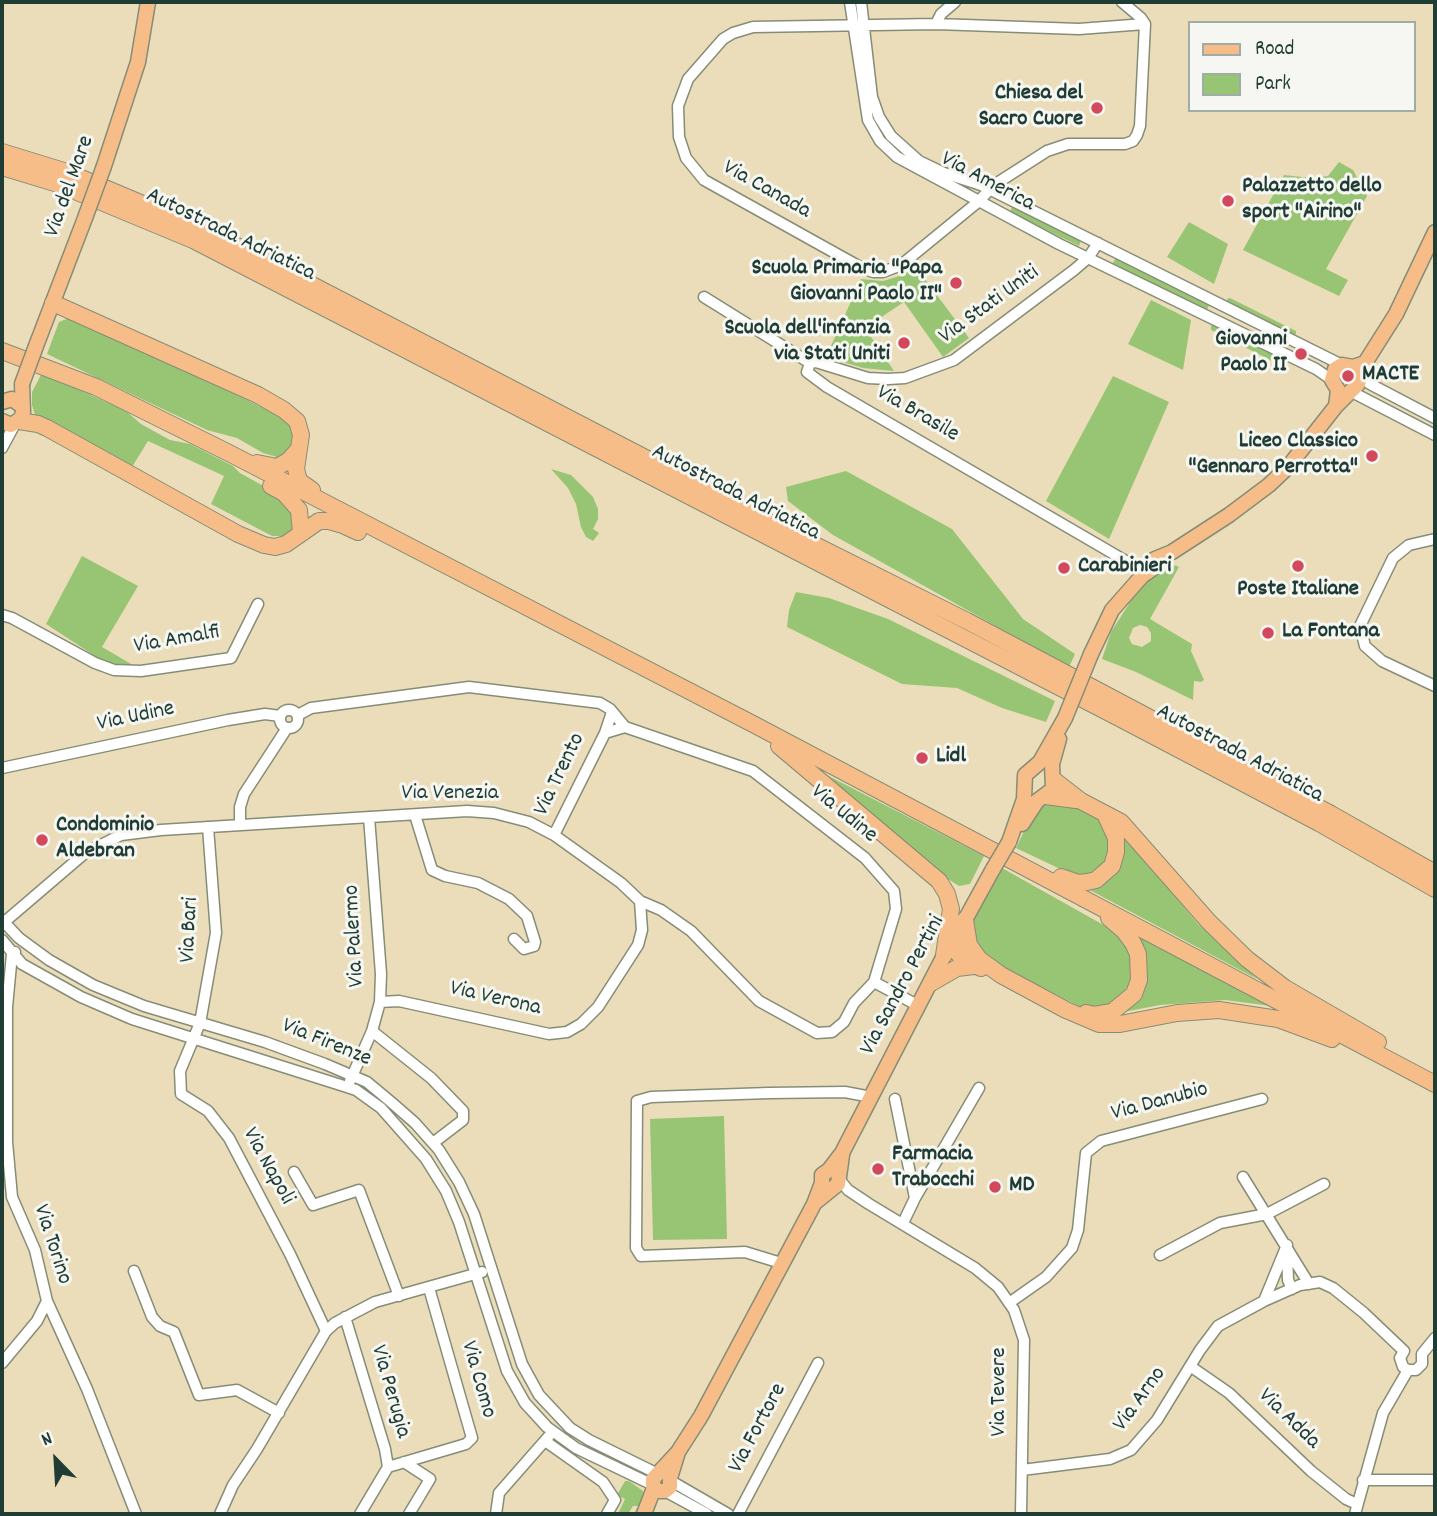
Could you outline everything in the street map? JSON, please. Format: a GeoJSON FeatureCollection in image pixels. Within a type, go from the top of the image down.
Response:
{"type":"FeatureCollection","features":[{"type":"Feature","properties":{"kind":"highway","name":"Autostrada Adriatica"},"geometry":{"type":"LineString","coordinates":[[2,152],[67,172],[212,233],[765,520],[967,621],[1331,814],[1435,873]]}},
{"type":"Feature","properties":{"kind":"highway","name":"Autostrada Adriatica"},"geometry":{"type":"LineString","coordinates":[[2,167],[58,184],[193,240],[1121,719],[1319,823],[1435,889]]}},
{"type":"Feature","properties":{"kind":"highway"},"geometry":{"type":"LineString","coordinates":[[53,303],[258,395],[284,410],[297,421],[301,435],[296,469],[299,481],[334,502],[344,514]]}},
{"type":"Feature","properties":{"kind":"highway"},"geometry":{"type":"LineString","coordinates":[[2,351],[96,387],[229,453],[752,724],[1435,1084]]}},
{"type":"Feature","properties":{"kind":"highway"},"geometry":{"type":"LineString","coordinates":[[11,409],[251,541],[275,547],[286,544],[319,521],[329,521],[344,525],[383,544],[400,542]]}},
{"type":"Feature","properties":{"kind":"highway"},"geometry":{"type":"LineString","coordinates":[[229,453],[264,466],[277,467],[288,461],[297,451]]}},
{"type":"Feature","properties":{"kind":"highway"},"geometry":{"type":"LineString","coordinates":[[229,453],[242,471],[284,493],[293,502],[299,510],[301,533]]}},
{"type":"Feature","properties":{"kind":"highway"},"geometry":{"type":"LineString","coordinates":[[752,724],[939,881],[947,894],[951,909],[944,955]]}},
{"type":"Feature","properties":{"kind":"highway"},"geometry":{"type":"LineString","coordinates":[[1053,777],[1081,801],[1121,822],[1132,832],[1209,922],[1247,959],[1286,988],[1403,1057],[1435,1084]]}},
{"type":"Feature","properties":{"kind":"highway"},"geometry":{"type":"LineString","coordinates":[[1044,796],[1081,801]]}},
{"type":"Feature","properties":{"kind":"highway"},"geometry":{"type":"LineString","coordinates":[[1028,869],[1041,868],[1078,883],[1096,880],[1106,872],[1114,859],[1117,845],[1114,831],[1105,814]]}},
{"type":"Feature","properties":{"kind":"highway"},"geometry":{"type":"LineString","coordinates":[[1060,886],[1075,899],[1114,921],[1133,943],[1139,966],[1139,980],[1134,994],[1112,1012],[1094,1015],[1066,1010]]}},
{"type":"Feature","properties":{"kind":"highway"},"geometry":{"type":"LineString","coordinates":[[965,920],[974,954],[1001,975],[1066,1010],[1099,1024],[1120,1024],[1177,1013],[1219,1010],[1278,1019],[1332,1038],[1435,1084]]}},
{"type":"Feature","properties":{"kind":"highway"},"geometry":{"type":"LineString","coordinates":[[954,939],[956,950],[961,957],[974,966],[1001,975]]}},
{"type":"Feature","properties":{"kind":"highway"},"geometry":{"type":"LineString","coordinates":[[931,983],[957,968],[974,966]]}},
{"type":"Feature","properties":{"kind":"main road","name":"Via del Mare"},"geometry":{"type":"LineString","coordinates":[[11,409],[104,166],[138,62],[148,2]]}},
{"type":"Feature","properties":{"kind":"main road"},"geometry":{"type":"LineString","coordinates":[[1340,387],[1356,387],[1355,368],[1396,314],[1435,232]]}},
{"type":"Feature","properties":{"kind":"main road"},"geometry":{"type":"LineString","coordinates":[[1139,574],[1155,559],[1172,552],[1269,485],[1288,467],[1336,406],[1340,387],[1335,369],[1355,368]]}},
{"type":"Feature","properties":{"kind":"main road","name":"Via Sandro Pertini"},"geometry":{"type":"LineString","coordinates":[[834,1182],[842,1153],[944,955],[1030,810],[1053,789],[1052,765],[1065,720],[1091,654],[1100,632],[1139,574]]}},
{"type":"Feature","properties":{"kind":"main road","name":"Via Sandro Pertini"},"geometry":{"type":"LineString","coordinates":[[1009,842],[1026,790],[1024,780],[1040,762],[1065,720]]}},
{"type":"Feature","properties":{"kind":"main road"},"geometry":{"type":"LineString","coordinates":[[1032,769],[1046,768],[1053,777]]}},
{"type":"Feature","properties":{"kind":"main road"},"geometry":{"type":"LineString","coordinates":[[1026,790],[1032,796],[1044,796]]}},
{"type":"Feature","properties":{"kind":"main road"},"geometry":{"type":"LineString","coordinates":[[645,1512],[701,1416],[814,1205],[834,1182]]}},
{"type":"Feature","properties":{"kind":"street","name":"Via America"},"geometry":{"type":"LineString","coordinates":[[850,2],[879,117],[891,136],[919,161],[1088,258],[1293,358],[1340,387],[1435,435]]}},
{"type":"Feature","properties":{"kind":"street","name":"Via America"},"geometry":{"type":"LineString","coordinates":[[861,2],[857,25],[868,120],[880,141],[897,157],[1098,243],[1297,344],[1355,368],[1385,393],[1435,418]]}},
{"type":"Feature","properties":{"kind":"street"},"geometry":{"type":"LineString","coordinates":[[936,24],[955,2]]}},
{"type":"Feature","properties":{"kind":"street"},"geometry":{"type":"LineString","coordinates":[[1122,2],[1145,24]]}},
{"type":"Feature","properties":{"kind":"street","name":"Via Canada"},"geometry":{"type":"LineString","coordinates":[[936,24],[1079,29],[1145,24],[1139,127],[1133,141],[1125,144],[1056,147],[1040,155],[984,196],[901,265],[892,270],[873,272],[704,180],[686,158],[679,137],[678,106],[688,79],[723,39],[753,27],[936,24]]}},
{"type":"Feature","properties":{"kind":"street","name":"Via Stati Uniti"},"geometry":{"type":"LineString","coordinates":[[810,363],[816,362],[868,378],[905,378],[954,360],[1088,258],[1098,243]]}},
{"type":"Feature","properties":{"kind":"street","name":"Via Brasile"},"geometry":{"type":"LineString","coordinates":[[704,298],[810,363],[807,372],[819,382],[1122,560],[1139,574]]}},
{"type":"Feature","properties":{"kind":"street"},"geometry":{"type":"LineString","coordinates":[[1210,318],[1217,304]]}},
{"type":"Feature","properties":{"kind":"street"},"geometry":{"type":"LineString","coordinates":[[1293,358],[1297,344]]}},
{"type":"Feature","properties":{"kind":"street","name":"Via del Mare"},"geometry":{"type":"LineString","coordinates":[[2,448],[11,409]]}},
{"type":"Feature","properties":{"kind":"street"},"geometry":{"type":"LineString","coordinates":[[1435,539],[1409,545],[1393,558],[1360,626],[1365,646],[1382,661],[1435,686]]}},
{"type":"Feature","properties":{"kind":"street","name":"Via Amalfi"},"geometry":{"type":"LineString","coordinates":[[2,615],[95,663],[114,670],[141,671],[231,657],[258,604]]}},
{"type":"Feature","properties":{"kind":"street","name":"Via Udine"},"geometry":{"type":"LineString","coordinates":[[2,768],[228,720],[265,714],[280,716],[290,709],[298,715],[311,708],[469,687],[600,703],[625,727],[753,771],[865,858],[894,891],[896,909],[874,982]]}},
{"type":"Feature","properties":{"kind":"street"},"geometry":{"type":"LineString","coordinates":[[605,733],[612,712]]}},
{"type":"Feature","properties":{"kind":"street"},"geometry":{"type":"LineString","coordinates":[[240,825],[240,807],[244,794],[287,728],[296,726],[298,715]]}},
{"type":"Feature","properties":{"kind":"street"},"geometry":{"type":"LineString","coordinates":[[280,716],[281,724],[287,728]]}},
{"type":"Feature","properties":{"kind":"street"},"geometry":{"type":"LineString","coordinates":[[605,733],[625,727]]}},
{"type":"Feature","properties":{"kind":"street","name":"Via Trento"},"geometry":{"type":"LineString","coordinates":[[554,835],[605,733]]}},
{"type":"Feature","properties":{"kind":"street","name":"Via Venezia"},"geometry":{"type":"LineString","coordinates":[[3,922],[76,860],[103,843],[132,833],[467,811],[494,813],[529,822],[554,835],[621,883],[640,901],[661,910],[691,931],[759,1002],[817,1032],[832,1032],[844,1022],[854,1003],[874,982]]}},
{"type":"Feature","properties":{"kind":"street"},"geometry":{"type":"LineString","coordinates":[[415,815],[432,870],[445,876],[478,883],[509,899],[527,916],[534,946],[524,949],[514,939]]}},
{"type":"Feature","properties":{"kind":"street","name":"Via Palermo"},"geometry":{"type":"LineString","coordinates":[[347,1087],[372,1031],[380,1002],[381,974],[369,817]]}},
{"type":"Feature","properties":{"kind":"street","name":"Via Bari"},"geometry":{"type":"LineString","coordinates":[[197,1032],[216,933],[208,827]]}},
{"type":"Feature","properties":{"kind":"street","name":"Via Verona"},"geometry":{"type":"LineString","coordinates":[[380,1002],[399,1001],[549,1034],[567,1032],[581,1024],[598,1007],[638,945],[642,930],[640,901]]}},
{"type":"Feature","properties":{"kind":"street","name":"Via Firenze"},"geometry":{"type":"LineString","coordinates":[[3,922],[32,948],[93,985],[197,1032],[356,1090],[381,1108],[426,1159],[446,1191],[459,1222],[507,1371],[526,1403],[553,1432],[576,1448],[662,1483]]}},
{"type":"Feature","properties":{"kind":"street","name":"Via Firenze"},"geometry":{"type":"LineString","coordinates":[[2,940],[22,964],[82,997],[132,1019],[265,1042],[353,1076],[375,1088],[415,1123],[433,1143],[458,1182],[469,1203],[522,1364],[539,1395],[570,1428],[662,1483]]}},
{"type":"Feature","properties":{"kind":"street"},"geometry":{"type":"LineString","coordinates":[[11,973],[16,966],[33,959],[32,948],[23,945],[12,954]]}},
{"type":"Feature","properties":{"kind":"street","name":"Via Torino"},"geometry":{"type":"LineString","coordinates":[[12,954],[7,1007],[9,1168],[12,1197],[35,1250],[47,1301],[87,1389],[136,1514]]}},
{"type":"Feature","properties":{"kind":"street"},"geometry":{"type":"LineString","coordinates":[[874,982],[919,1006]]}},
{"type":"Feature","properties":{"kind":"street"},"geometry":{"type":"LineString","coordinates":[[372,1031],[431,1078],[463,1111],[463,1120],[433,1143]]}},
{"type":"Feature","properties":{"kind":"street","name":"Via Napoli"},"geometry":{"type":"LineString","coordinates":[[197,1032],[180,1071],[181,1094],[208,1111],[229,1138],[327,1331]]}},
{"type":"Feature","properties":{"kind":"street"},"geometry":{"type":"LineString","coordinates":[[903,1223],[979,1088]]}},
{"type":"Feature","properties":{"kind":"street"},"geometry":{"type":"LineString","coordinates":[[781,1263],[745,1252],[641,1256],[635,1248],[637,1101],[651,1097],[769,1093],[845,1092],[871,1097]]}},
{"type":"Feature","properties":{"kind":"street"},"geometry":{"type":"LineString","coordinates":[[895,1098],[915,1198]]}},
{"type":"Feature","properties":{"kind":"street","name":"Via Danubio"},"geometry":{"type":"LineString","coordinates":[[1009,1303],[1046,1277],[1072,1248],[1078,1230],[1086,1153],[1101,1141],[1262,1099]]}},
{"type":"Feature","properties":{"kind":"street"},"geometry":{"type":"LineString","coordinates":[[294,1172],[313,1205],[359,1190],[399,1296]]}},
{"type":"Feature","properties":{"kind":"street"},"geometry":{"type":"LineString","coordinates":[[1243,1177],[1309,1284],[1320,1282],[1333,1288],[1404,1351]]}},
{"type":"Feature","properties":{"kind":"street","name":"Via Tevere"},"geometry":{"type":"LineString","coordinates":[[834,1182],[975,1268],[998,1287],[1014,1310],[1024,1340],[1021,1514]]}},
{"type":"Feature","properties":{"kind":"street"},"geometry":{"type":"LineString","coordinates":[[1160,1255],[1220,1223],[1267,1214],[1324,1184]]}},
{"type":"Feature","properties":{"kind":"street"},"geometry":{"type":"LineString","coordinates":[[1287,1245],[1288,1280],[1292,1289]]}},
{"type":"Feature","properties":{"kind":"street"},"geometry":{"type":"LineString","coordinates":[[1264,1301],[1287,1245]]}},
{"type":"Feature","properties":{"kind":"street"},"geometry":{"type":"LineString","coordinates":[[220,1514],[233,1485],[327,1331],[345,1317],[375,1303],[492,1269]]}},
{"type":"Feature","properties":{"kind":"street"},"geometry":{"type":"LineString","coordinates":[[134,1271],[152,1317],[160,1326],[173,1332],[198,1395],[237,1390],[279,1413]]}},
{"type":"Feature","properties":{"kind":"street","name":"Via Arno"},"geometry":{"type":"LineString","coordinates":[[1022,1470],[1110,1459],[1131,1450],[1157,1420],[1218,1326],[1264,1301],[1309,1284]]}},
{"type":"Feature","properties":{"kind":"street","name":"Via Como"},"geometry":{"type":"LineString","coordinates":[[388,1467],[466,1444],[472,1438],[429,1287]]}},
{"type":"Feature","properties":{"kind":"street"},"geometry":{"type":"LineString","coordinates":[[2,1363],[37,1321],[47,1301]]}},
{"type":"Feature","properties":{"kind":"street","name":"Via Perugia"},"geometry":{"type":"LineString","coordinates":[[345,1317],[388,1467],[360,1514]]}},
{"type":"Feature","properties":{"kind":"street"},"geometry":{"type":"LineString","coordinates":[[1422,1354],[1413,1348],[1404,1351],[1400,1361],[1408,1370],[1421,1367],[1422,1354],[1435,1338]]}},
{"type":"Feature","properties":{"kind":"street","name":"Via Fortore"},"geometry":{"type":"LineString","coordinates":[[738,1514],[818,1363]]}},
{"type":"Feature","properties":{"kind":"street","name":"Via Adda"},"geometry":{"type":"LineString","coordinates":[[1190,1366],[1229,1393],[1311,1471],[1356,1509]]}},
{"type":"Feature","properties":{"kind":"street"},"geometry":{"type":"LineString","coordinates":[[1356,1509],[1383,1413],[1408,1370]]}},
{"type":"Feature","properties":{"kind":"street"},"geometry":{"type":"LineString","coordinates":[[496,1514],[499,1493],[553,1432]]}},
{"type":"Feature","properties":{"kind":"street"},"geometry":{"type":"LineString","coordinates":[[545,1441],[603,1482],[615,1500],[607,1514]]}},
{"type":"Feature","properties":{"kind":"street"},"geometry":{"type":"LineString","coordinates":[[404,1462],[430,1479],[409,1514]]}},
{"type":"Feature","properties":{"kind":"street"},"geometry":{"type":"LineString","coordinates":[[1363,1480],[1435,1480]]}},
{"type":"Feature","properties":{"kind":"street"},"geometry":{"type":"LineString","coordinates":[[662,1483],[707,1514]]}},
{"type":"Feature","properties":{"kind":"street"},"geometry":{"type":"LineString","coordinates":[[662,1483],[728,1514]]}},
{"type":"Feature","properties":{"kind":"green space"},"geometry":{"type":"Polygon","coordinates":[[[1339,162],[1353,170],[1367,196],[1326,269],[1348,280],[1339,296],[1243,250],[1284,175],[1311,178],[1328,176],[1339,162]]]}},
{"type":"Feature","properties":{"kind":"green space"},"geometry":{"type":"Polygon","coordinates":[[[1012,207],[1081,240],[1079,246],[1010,212],[1012,207]]]}},
{"type":"Feature","properties":{"kind":"green space"},"geometry":{"type":"Polygon","coordinates":[[[1189,222],[1228,244],[1214,284],[1167,257],[1189,222]]]}},
{"type":"Feature","properties":{"kind":"green space"},"geometry":{"type":"Polygon","coordinates":[[[1116,258],[1209,305],[1207,310],[1112,264],[1116,258]]]}},
{"type":"Feature","properties":{"kind":"green space"},"geometry":{"type":"Polygon","coordinates":[[[915,266],[969,338],[943,357],[904,302],[865,328],[894,371],[863,368],[826,357],[861,279],[883,281],[903,275],[915,266]]]}},
{"type":"Feature","properties":{"kind":"green space"},"geometry":{"type":"Polygon","coordinates":[[[1230,298],[1296,331],[1296,334],[1294,336],[1227,303],[1230,298]]]}},
{"type":"Feature","properties":{"kind":"green space"},"geometry":{"type":"Polygon","coordinates":[[[1151,300],[1191,320],[1183,370],[1128,344],[1151,300]]]}},
{"type":"Feature","properties":{"kind":"green space"},"geometry":{"type":"Polygon","coordinates":[[[69,318],[82,321],[289,421],[296,443],[289,452],[277,457],[263,453],[237,438],[207,430],[47,354],[59,322],[69,318]]]}},
{"type":"Feature","properties":{"kind":"green space"},"geometry":{"type":"Polygon","coordinates":[[[1214,325],[1279,357],[1280,361],[1276,363],[1211,330],[1214,325]]]}},
{"type":"Feature","properties":{"kind":"green space"},"geometry":{"type":"Polygon","coordinates":[[[42,373],[126,411],[141,424],[170,440],[190,444],[233,466],[240,473],[285,498],[299,522],[288,536],[272,536],[211,504],[224,476],[148,441],[132,467],[35,415],[32,392],[42,373]]]}},
{"type":"Feature","properties":{"kind":"green space"},"geometry":{"type":"Polygon","coordinates":[[[1113,376],[1169,402],[1109,539],[1046,501],[1113,376]]]}},
{"type":"Feature","properties":{"kind":"green space"},"geometry":{"type":"Polygon","coordinates":[[[551,469],[571,475],[593,497],[598,509],[598,519],[593,529],[599,533],[593,541],[586,537],[581,527],[576,504],[568,488],[551,469]]]}},
{"type":"Feature","properties":{"kind":"green space"},"geometry":{"type":"Polygon","coordinates":[[[846,471],[952,529],[1023,619],[1075,654],[1069,667],[833,535],[788,501],[786,487],[846,471]]]}},
{"type":"Feature","properties":{"kind":"green space"},"geometry":{"type":"Polygon","coordinates":[[[82,556],[138,586],[102,647],[138,668],[115,665],[98,658],[46,624],[82,556]]]}},
{"type":"Feature","properties":{"kind":"green space"},"geometry":{"type":"Polygon","coordinates":[[[1175,565],[1179,567],[1150,619],[1192,644],[1191,651],[1204,680],[1194,681],[1193,700],[1136,672],[1102,659],[1111,632],[1134,596],[1149,580],[1168,568],[1172,570],[1175,565]],[[1140,625],[1133,628],[1129,638],[1132,644],[1142,647],[1151,641],[1151,633],[1147,627],[1140,625]]]}},
{"type":"Feature","properties":{"kind":"green space"},"geometry":{"type":"Polygon","coordinates":[[[796,592],[829,598],[888,619],[1055,701],[1046,722],[1002,708],[957,688],[902,684],[787,627],[789,610],[796,592]]]}},
{"type":"Feature","properties":{"kind":"green space"},"geometry":{"type":"Polygon","coordinates":[[[815,769],[984,856],[970,884],[959,886],[943,876],[815,769]]]}},
{"type":"Feature","properties":{"kind":"green space"},"geometry":{"type":"Polygon","coordinates":[[[1042,802],[1081,806],[1105,823],[1113,844],[1105,866],[1094,875],[1077,877],[1016,848],[1034,810],[1042,802]]]}},
{"type":"Feature","properties":{"kind":"green space"},"geometry":{"type":"Polygon","coordinates":[[[1120,831],[1198,924],[1257,979],[1086,888],[1104,880],[1120,831]]]}},
{"type":"Feature","properties":{"kind":"green space"},"geometry":{"type":"Polygon","coordinates":[[[1002,868],[1116,932],[1129,947],[1133,976],[1127,988],[1116,999],[1105,1007],[1079,1006],[984,958],[978,951],[972,926],[975,915],[1002,868]]]}},
{"type":"Feature","properties":{"kind":"green space"},"geometry":{"type":"Polygon","coordinates":[[[1134,935],[1271,1006],[1225,1000],[1160,1005],[1108,1015],[1131,1003],[1134,935]]]}},
{"type":"Feature","properties":{"kind":"green space"},"geometry":{"type":"Polygon","coordinates":[[[724,1116],[727,1239],[653,1240],[650,1119],[724,1116]]]}},
{"type":"Feature","properties":{"kind":"green space"},"geometry":{"type":"Polygon","coordinates":[[[625,1481],[643,1491],[640,1514],[634,1514],[638,1506],[633,1506],[628,1514],[618,1514],[625,1499],[617,1495],[625,1481]]]}},
{"type":"Feature","properties":{"kind":"place","name":"Chiesa del Sacro Cuore"},"geometry":{"type":"Point","coordinates":[1097,108]}},
{"type":"Feature","properties":{"kind":"place","name":"Palazzetto dello sport \"Airino\""},"geometry":{"type":"Point","coordinates":[1228,201]}},
{"type":"Feature","properties":{"kind":"place","name":"Scuola Primaria \"Papa Giovanni Paolo II\""},"geometry":{"type":"Point","coordinates":[956,283]}},
{"type":"Feature","properties":{"kind":"place","name":"Scuola dell'infanzia via Stati Uniti"},"geometry":{"type":"Point","coordinates":[904,343]}},
{"type":"Feature","properties":{"kind":"place","name":"Giovanni Paolo II"},"geometry":{"type":"Point","coordinates":[1301,354]}},
{"type":"Feature","properties":{"kind":"place","name":"MACTE"},"geometry":{"type":"Point","coordinates":[1348,376]}},
{"type":"Feature","properties":{"kind":"place","name":"Liceo Classico \"Gennaro Perrotta\""},"geometry":{"type":"Point","coordinates":[1372,456]}},
{"type":"Feature","properties":{"kind":"place","name":"Poste Italiane"},"geometry":{"type":"Point","coordinates":[1298,566]}},
{"type":"Feature","properties":{"kind":"place","name":"Carabinieri"},"geometry":{"type":"Point","coordinates":[1064,568]}},
{"type":"Feature","properties":{"kind":"place","name":"La Fontana"},"geometry":{"type":"Point","coordinates":[1268,633]}},
{"type":"Feature","properties":{"kind":"place","name":"Lidl"},"geometry":{"type":"Point","coordinates":[922,758]}},
{"type":"Feature","properties":{"kind":"place","name":"Condominio Aldebran"},"geometry":{"type":"Point","coordinates":[42,840]}},
{"type":"Feature","properties":{"kind":"place","name":"Farmacia Trabocchi"},"geometry":{"type":"Point","coordinates":[878,1169]}},
{"type":"Feature","properties":{"kind":"place","name":"MD"},"geometry":{"type":"Point","coordinates":[995,1187]}}]}
